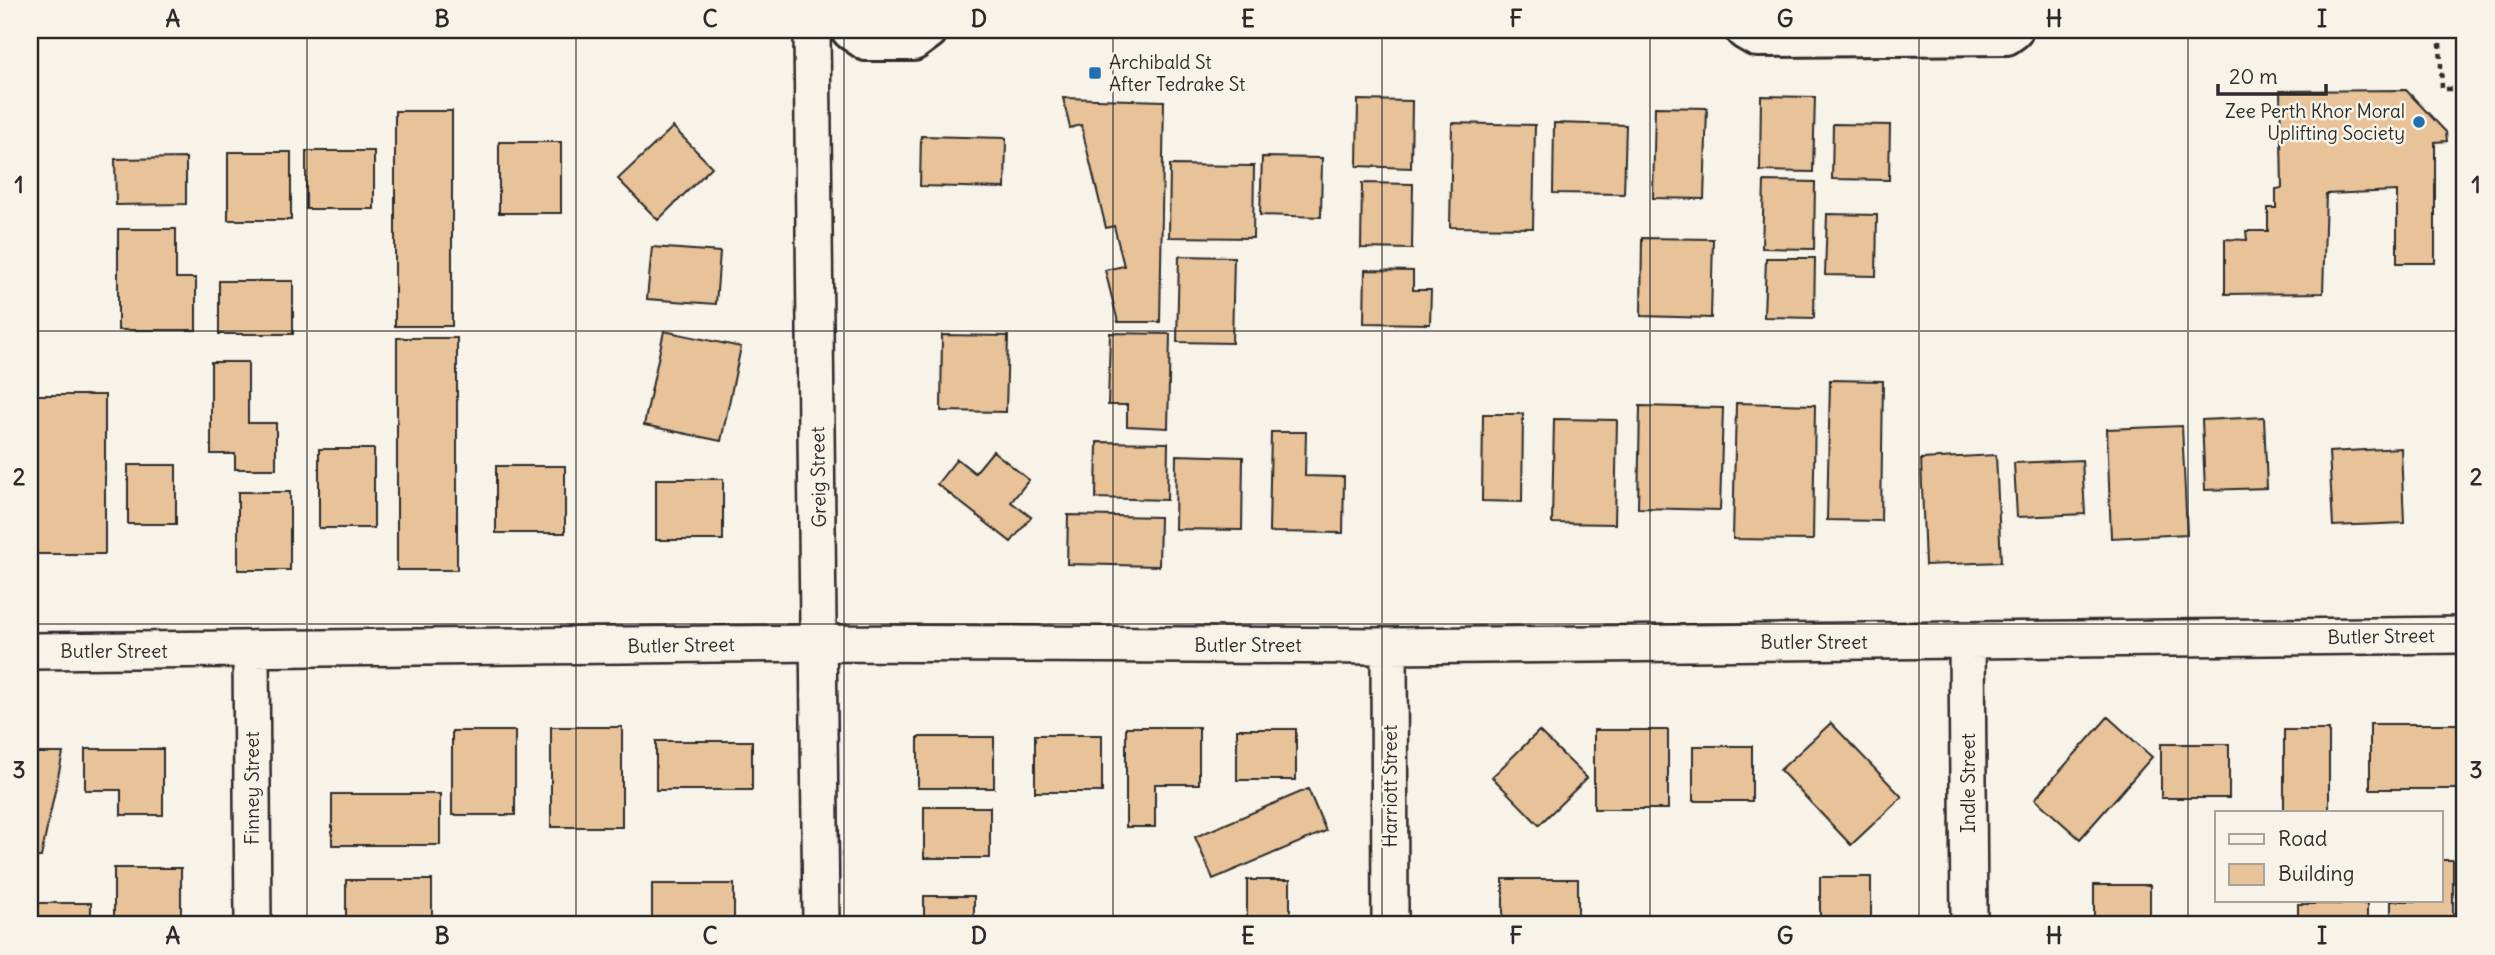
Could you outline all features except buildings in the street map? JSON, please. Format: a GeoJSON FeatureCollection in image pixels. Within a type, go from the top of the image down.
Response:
{"type":"FeatureCollection","features":[{"type":"Feature","properties":{"kind":"street","name":"Greig Street"},"geometry":{"type":"LineString","coordinates":[[812,30],[821,925]]}},
{"type":"Feature","properties":{"kind":"street"},"geometry":{"type":"LineString","coordinates":[[851,30],[867,41],[913,41],[928,30]]}},
{"type":"Feature","properties":{"kind":"street"},"geometry":{"type":"LineString","coordinates":[[1745,30],[1757,37],[1874,33],[2006,35],[2013,30]]}},
{"type":"Feature","properties":{"kind":"street","name":"Butler Street"},"geometry":{"type":"LineString","coordinates":[[30,651],[251,651],[820,643],[1389,646],[2465,635]]}},
{"type":"Feature","properties":{"kind":"street","name":"Indle Street"},"geometry":{"type":"LineString","coordinates":[[1967,641],[1969,925]]}},
{"type":"Feature","properties":{"kind":"street","name":"Harriott Street"},"geometry":{"type":"LineString","coordinates":[[1389,646],[1390,925]]}},
{"type":"Feature","properties":{"kind":"street","name":"Finney Street"},"geometry":{"type":"LineString","coordinates":[[251,651],[253,925]]}},
{"type":"Feature","properties":{"kind":"path"},"geometry":{"type":"LineString","coordinates":[[2440,43],[2442,89],[2465,89]]}},
{"type":"Feature","properties":{"kind":"place","name":"Archibald St After Tedrake St"},"geometry":{"type":"Point","coordinates":[1095,73]}},
{"type":"Feature","properties":{"kind":"place","name":"Zee Perth Khor Moral Uplifting Society"},"geometry":{"type":"Point","coordinates":[2419,122]}}]}
